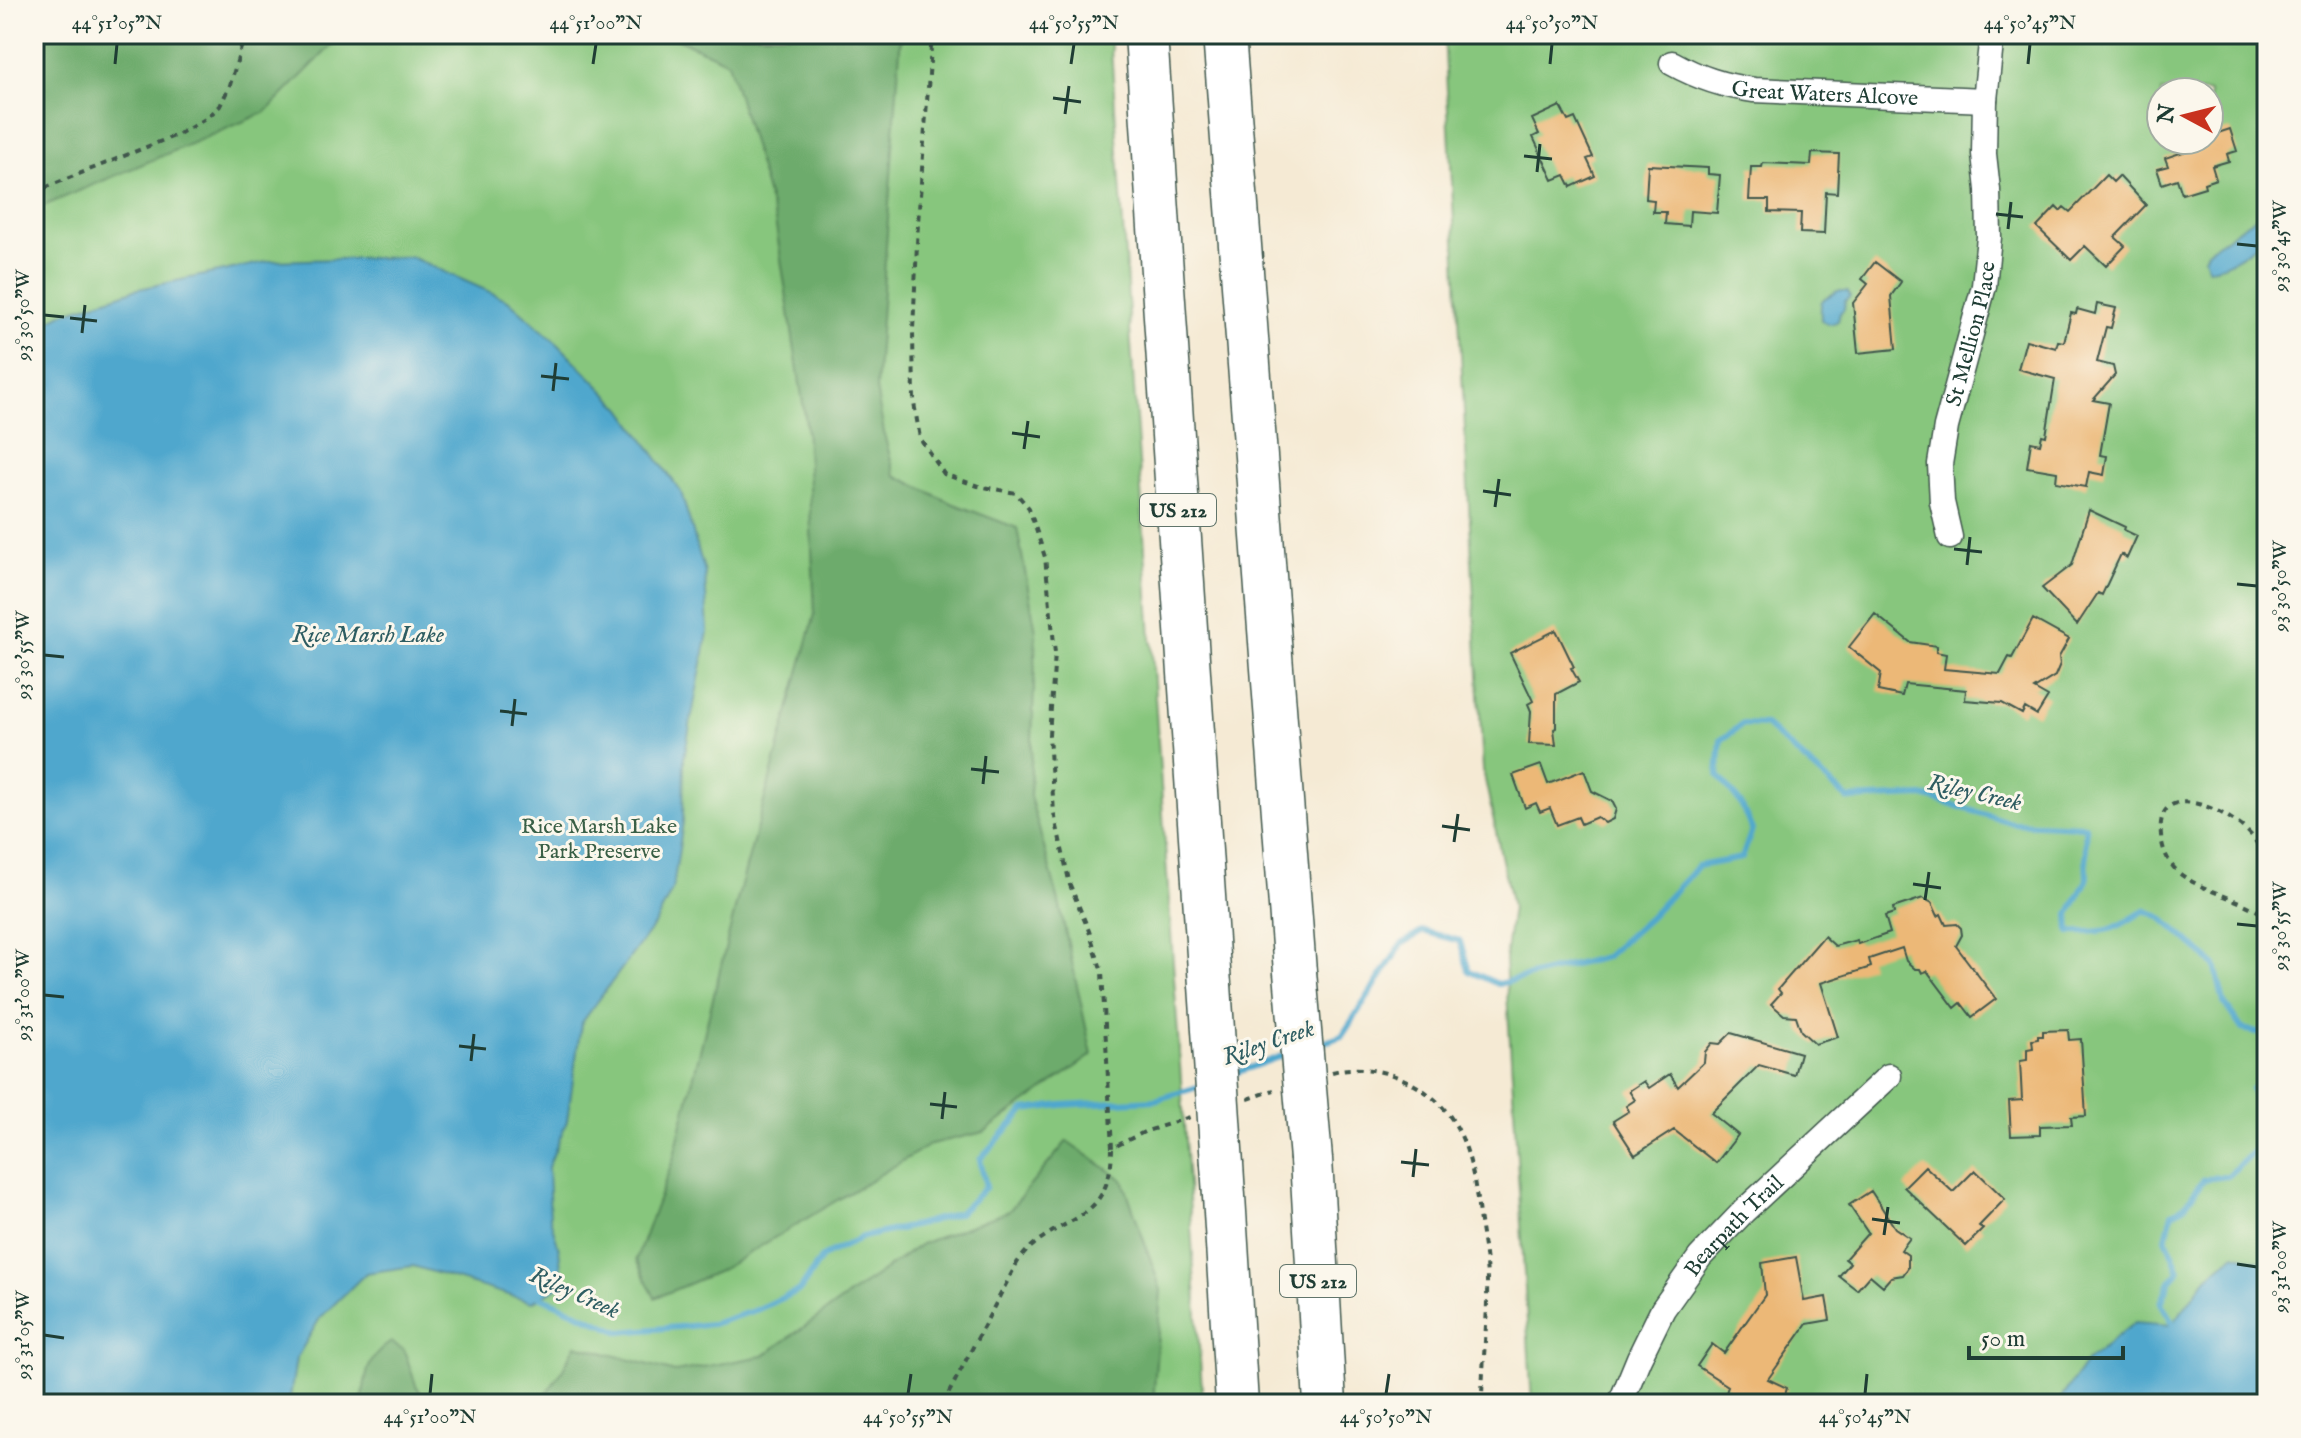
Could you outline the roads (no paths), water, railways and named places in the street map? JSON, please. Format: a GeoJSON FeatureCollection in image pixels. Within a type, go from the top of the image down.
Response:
{"type":"FeatureCollection","features":[{"type":"Feature","properties":{"kind":"highway","name":"US 212"},"geometry":{"type":"LineString","coordinates":[[1146,34],[1237,1404]]}},
{"type":"Feature","properties":{"kind":"highway","name":"US 212"},"geometry":{"type":"LineString","coordinates":[[1224,34],[1311,1159],[1325,1404]]}},
{"type":"Feature","properties":{"kind":"street","name":"St Mellion Place"},"geometry":{"type":"LineString","coordinates":[[1950,537],[1942,502],[1940,464],[1946,427],[1984,286],[1989,237],[1984,154],[1985,100],[1992,34]]}},
{"type":"Feature","properties":{"kind":"street","name":"Great Waters Alcove"},"geometry":{"type":"LineString","coordinates":[[1672,63],[1698,78],[1754,90],[1985,100]]}},
{"type":"Feature","properties":{"kind":"street","name":"Bearpath Trail"},"geometry":{"type":"LineString","coordinates":[[1620,1404],[1663,1309],[1700,1257],[1744,1211],[1889,1076]]}},
{"type":"Feature","properties":{"kind":"water"},"geometry":{"type":"Polygon","coordinates":[[[2267,205],[2267,236],[2232,261],[2208,268],[2204,258],[2207,251],[2263,212],[2267,205]]]}},
{"type":"Feature","properties":{"kind":"water","name":"Rice Marsh Lake"},"geometry":{"type":"Polygon","coordinates":[[[411,257],[508,300],[559,345],[622,409],[681,492],[705,573],[708,632],[684,757],[683,822],[673,888],[656,922],[581,1024],[567,1121],[548,1167],[550,1218],[559,1249],[563,1285],[532,1302],[413,1266],[366,1273],[320,1318],[296,1359],[289,1404],[34,1404],[34,329],[64,313],[134,290],[270,261],[411,257]]]}},
{"type":"Feature","properties":{"kind":"water"},"geometry":{"type":"Polygon","coordinates":[[[1838,291],[1848,291],[1850,297],[1845,301],[1838,321],[1827,324],[1821,320],[1821,304],[1824,298],[1838,291]]]}},
{"type":"Feature","properties":{"kind":"water"},"geometry":{"type":"Polygon","coordinates":[[[2235,1254],[2267,1263],[2267,1404],[2057,1404],[2086,1362],[2135,1322],[2172,1325],[2207,1277],[2235,1254]]]}},
{"type":"Feature","properties":{"kind":"waterway","name":"Riley Creek"},"geometry":{"type":"LineString","coordinates":[[1317,1045],[1342,1036],[1402,944],[1423,931],[1460,941],[1469,971],[1498,984],[1605,957],[1649,918],[1698,866],[1742,858],[1752,830],[1741,804],[1718,775],[1721,740],[1743,724],[1765,725],[1848,799],[1923,796],[2013,823],[2085,826],[2087,880],[2069,914],[2070,932],[2110,929],[2145,910],[2162,918],[2215,965],[2224,1003],[2242,1029],[2267,1034]]}},
{"type":"Feature","properties":{"kind":"waterway","name":"Riley Creek"},"geometry":{"type":"LineString","coordinates":[[1230,1075],[1287,1054]]}},
{"type":"Feature","properties":{"kind":"waterway","name":"Riley Creek"},"geometry":{"type":"LineString","coordinates":[[2267,1082],[2252,1089],[2267,1127]]}},
{"type":"Feature","properties":{"kind":"waterway","name":"Riley Creek"},"geometry":{"type":"LineString","coordinates":[[537,1295],[620,1332],[712,1324],[756,1310],[800,1290],[822,1257],[863,1237],[959,1213],[986,1187],[980,1159],[1025,1110],[1155,1100],[1201,1086]]}},
{"type":"Feature","properties":{"kind":"waterway","name":"Riley Creek"},"geometry":{"type":"LineString","coordinates":[[2177,1330],[2161,1303],[2170,1281],[2179,1271],[2166,1238],[2172,1213],[2184,1207],[2204,1179],[2228,1176],[2267,1139]]}},
{"type":"Feature","properties":{"kind":"park label","name":"Rice Marsh Lake Park Preserve"},"geometry":{"type":"Point","coordinates":[599,838]}}]}
